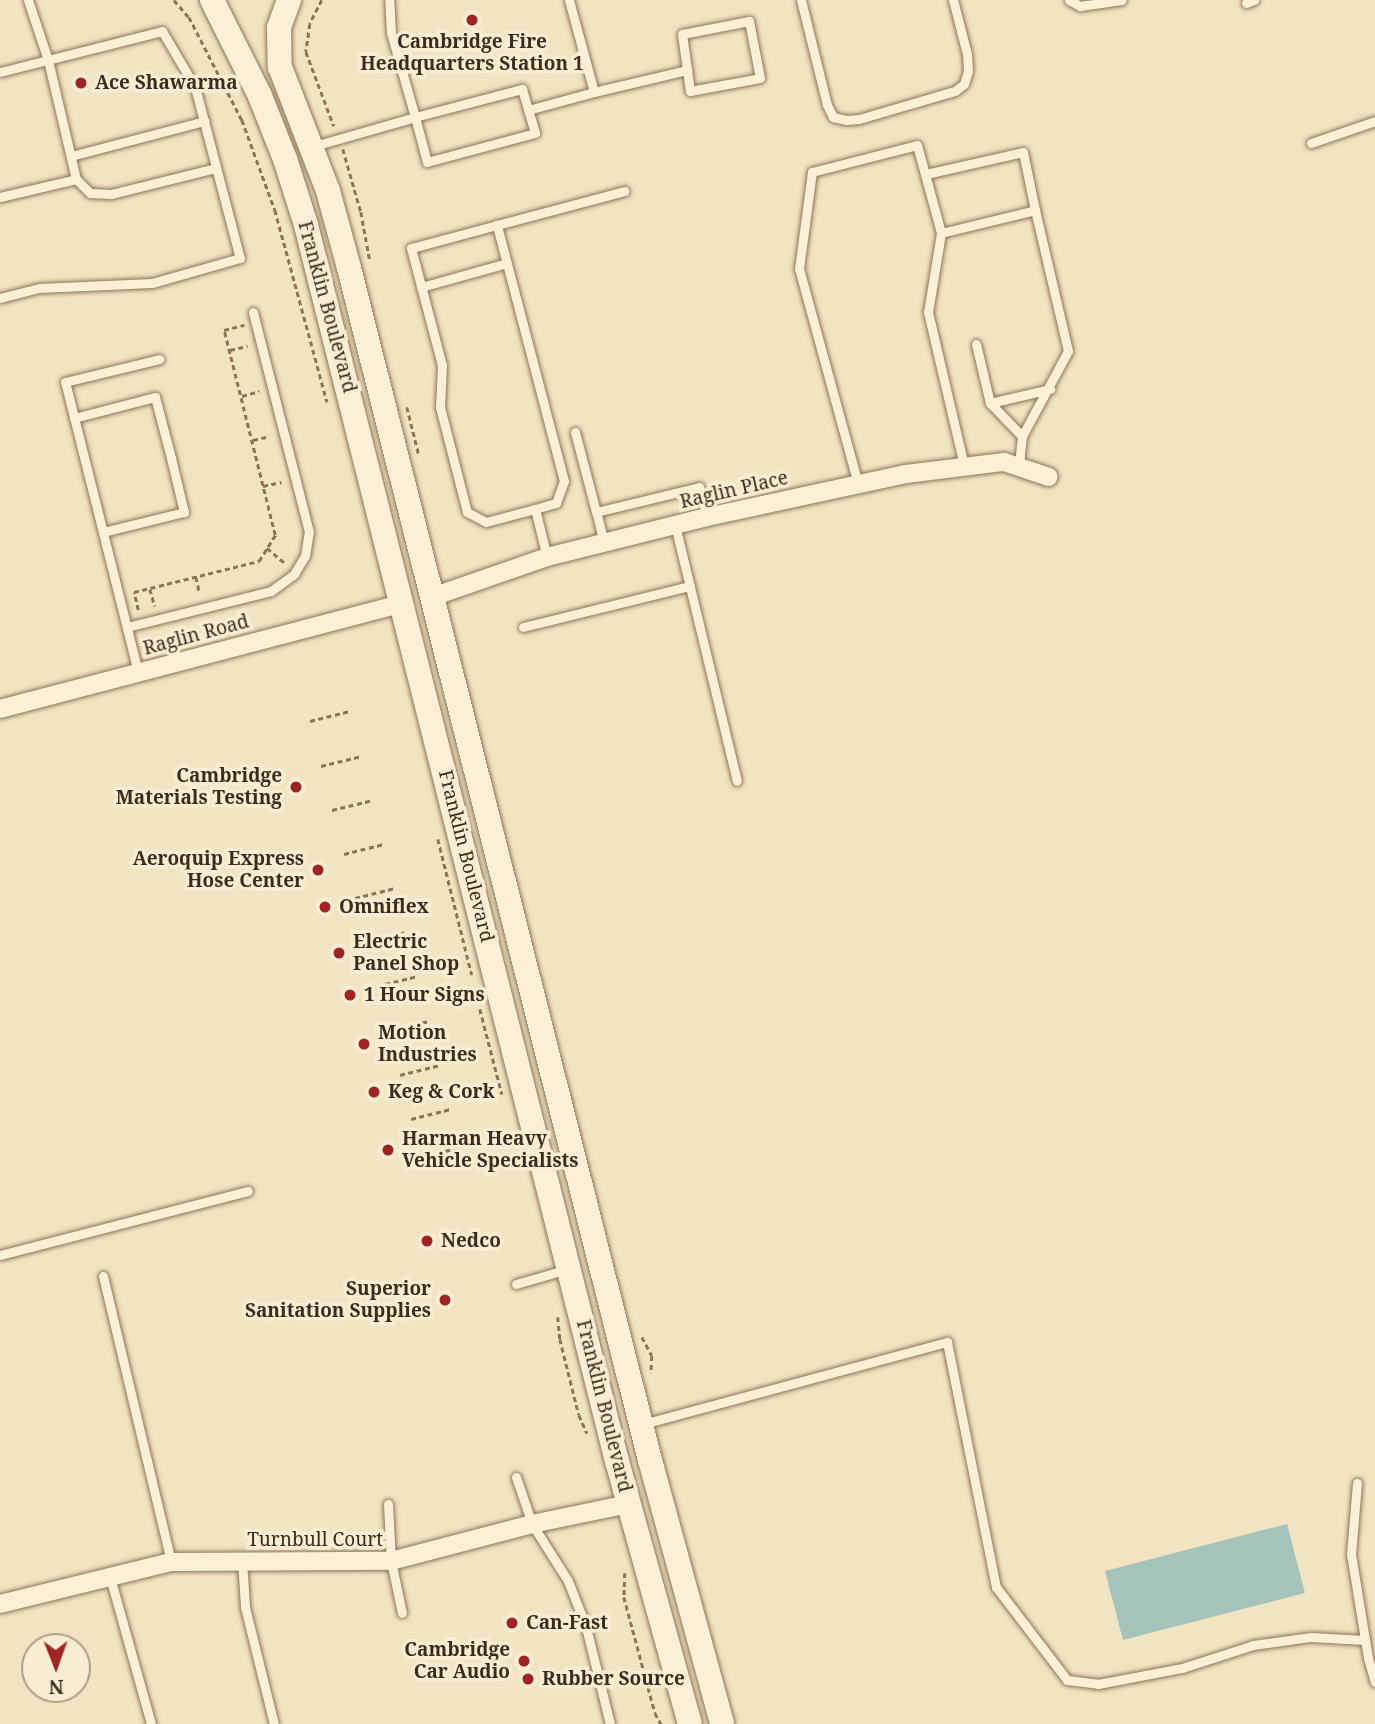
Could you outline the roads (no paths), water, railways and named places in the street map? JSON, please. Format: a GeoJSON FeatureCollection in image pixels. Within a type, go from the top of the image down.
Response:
{"type":"FeatureCollection","features":[{"type":"Feature","properties":{"kind":"main road","name":"Franklin Boulevard"},"geometry":{"type":"LineString","coordinates":[[212,0],[260,96],[285,159],[306,225],[629,1504],[690,1724]]}},
{"type":"Feature","properties":{"kind":"main road","name":"Franklin Boulevard"},"geometry":{"type":"LineString","coordinates":[[289,0],[279,28],[280,67],[328,191],[349,268],[641,1425],[700,1653],[722,1724]]}},
{"type":"Feature","properties":{"kind":"street","name":"Raglin Place"},"geometry":{"type":"LineString","coordinates":[[432,597],[547,557],[708,517],[858,484],[1004,462],[1049,477]]}},
{"type":"Feature","properties":{"kind":"street","name":"Raglin Road"},"geometry":{"type":"LineString","coordinates":[[0,709],[402,603]]}},
{"type":"Feature","properties":{"kind":"street","name":"Turnbull Court"},"geometry":{"type":"LineString","coordinates":[[0,1604],[171,1563],[242,1560],[391,1561],[532,1524],[629,1504]]}},
{"type":"Feature","properties":{"kind":"lane"},"geometry":{"type":"LineString","coordinates":[[28,0],[48,60],[76,179],[90,193],[111,194],[216,168]]}},
{"type":"Feature","properties":{"kind":"lane"},"geometry":{"type":"LineString","coordinates":[[312,146],[415,117],[522,89],[535,133],[427,162],[415,117],[391,33],[389,0]]}},
{"type":"Feature","properties":{"kind":"lane"},"geometry":{"type":"LineString","coordinates":[[569,0],[594,92]]}},
{"type":"Feature","properties":{"kind":"lane"},"geometry":{"type":"LineString","coordinates":[[801,0],[827,105],[833,117],[846,120],[859,119],[955,91],[964,84],[968,71],[967,54],[953,0]]}},
{"type":"Feature","properties":{"kind":"lane"},"geometry":{"type":"LineString","coordinates":[[1069,0],[1080,6],[1122,0]]}},
{"type":"Feature","properties":{"kind":"lane"},"geometry":{"type":"LineString","coordinates":[[749,20],[760,78],[690,91],[687,70],[682,34],[749,20]]}},
{"type":"Feature","properties":{"kind":"lane"},"geometry":{"type":"LineString","coordinates":[[0,72],[162,31],[195,87],[240,258],[152,283],[39,288],[0,298]]}},
{"type":"Feature","properties":{"kind":"lane"},"geometry":{"type":"LineString","coordinates":[[528,110],[687,70]]}},
{"type":"Feature","properties":{"kind":"lane"},"geometry":{"type":"LineString","coordinates":[[71,156],[204,121]]}},
{"type":"Feature","properties":{"kind":"lane"},"geometry":{"type":"LineString","coordinates":[[1311,143],[1375,121]]}},
{"type":"Feature","properties":{"kind":"lane"},"geometry":{"type":"LineString","coordinates":[[858,484],[799,269],[812,172],[917,145],[941,233],[928,312],[964,466]]}},
{"type":"Feature","properties":{"kind":"lane"},"geometry":{"type":"LineString","coordinates":[[926,174],[1023,152],[1068,351],[1050,389],[1022,436],[1019,467]]}},
{"type":"Feature","properties":{"kind":"lane"},"geometry":{"type":"LineString","coordinates":[[0,197],[76,179]]}},
{"type":"Feature","properties":{"kind":"lane"},"geometry":{"type":"LineString","coordinates":[[497,225],[564,481],[556,503],[486,522],[467,512],[440,407],[442,365],[411,248],[497,225],[625,191]]}},
{"type":"Feature","properties":{"kind":"lane"},"geometry":{"type":"LineString","coordinates":[[941,233],[1035,210]]}},
{"type":"Feature","properties":{"kind":"lane"},"geometry":{"type":"LineString","coordinates":[[421,287],[507,263]]}},
{"type":"Feature","properties":{"kind":"lane"},"geometry":{"type":"LineString","coordinates":[[127,627],[271,591],[294,574],[305,556],[309,532],[253,312]]}},
{"type":"Feature","properties":{"kind":"lane"},"geometry":{"type":"LineString","coordinates":[[976,344],[990,403],[1022,436]]}},
{"type":"Feature","properties":{"kind":"lane"},"geometry":{"type":"LineString","coordinates":[[138,672],[65,382],[159,359]]}},
{"type":"Feature","properties":{"kind":"lane"},"geometry":{"type":"LineString","coordinates":[[990,403],[1050,389]]}},
{"type":"Feature","properties":{"kind":"lane"},"geometry":{"type":"LineString","coordinates":[[74,418],[155,397],[165,434],[184,512],[103,532]]}},
{"type":"Feature","properties":{"kind":"lane"},"geometry":{"type":"LineString","coordinates":[[575,432],[604,542]]}},
{"type":"Feature","properties":{"kind":"lane"},"geometry":{"type":"LineString","coordinates":[[596,512],[699,486],[708,517]]}},
{"type":"Feature","properties":{"kind":"lane"},"geometry":{"type":"LineString","coordinates":[[535,509],[547,557]]}},
{"type":"Feature","properties":{"kind":"lane"},"geometry":{"type":"LineString","coordinates":[[675,525],[737,781]]}},
{"type":"Feature","properties":{"kind":"lane"},"geometry":{"type":"LineString","coordinates":[[523,627],[690,586]]}},
{"type":"Feature","properties":{"kind":"lane"},"geometry":{"type":"LineString","coordinates":[[0,1255],[248,1191]]}},
{"type":"Feature","properties":{"kind":"lane"},"geometry":{"type":"LineString","coordinates":[[516,1284],[570,1268]]}},
{"type":"Feature","properties":{"kind":"lane"},"geometry":{"type":"LineString","coordinates":[[103,1276],[171,1563]]}},
{"type":"Feature","properties":{"kind":"lane"},"geometry":{"type":"LineString","coordinates":[[641,1425],[947,1342],[996,1587],[1067,1680],[1098,1684],[1181,1668],[1253,1645],[1311,1637],[1365,1640]]}},
{"type":"Feature","properties":{"kind":"lane"},"geometry":{"type":"LineString","coordinates":[[516,1477],[532,1524],[568,1581],[586,1627],[610,1724]]}},
{"type":"Feature","properties":{"kind":"lane"},"geometry":{"type":"LineString","coordinates":[[1357,1483],[1351,1554],[1375,1682]]}},
{"type":"Feature","properties":{"kind":"lane"},"geometry":{"type":"LineString","coordinates":[[388,1504],[391,1561],[402,1613]]}},
{"type":"Feature","properties":{"kind":"lane"},"geometry":{"type":"LineString","coordinates":[[242,1560],[245,1607],[274,1724]]}},
{"type":"Feature","properties":{"kind":"lane"},"geometry":{"type":"LineString","coordinates":[[110,1577],[151,1724]]}},
{"type":"Feature","properties":{"kind":"water"},"geometry":{"type":"Polygon","coordinates":[[[1287,1524],[1305,1593],[1123,1640],[1105,1571],[1287,1524]]]}},
{"type":"Feature","properties":{"kind":"place","name":"Cambridge Fire Headquarters Station 1"},"geometry":{"type":"Point","coordinates":[472,20]}},
{"type":"Feature","properties":{"kind":"place","name":"Ace Shawarma"},"geometry":{"type":"Point","coordinates":[81,83]}},
{"type":"Feature","properties":{"kind":"place","name":"Cambridge Materials Testing"},"geometry":{"type":"Point","coordinates":[296,787]}},
{"type":"Feature","properties":{"kind":"place","name":"Aeroquip Express Hose Center"},"geometry":{"type":"Point","coordinates":[318,870]}},
{"type":"Feature","properties":{"kind":"place","name":"Omniflex"},"geometry":{"type":"Point","coordinates":[325,907]}},
{"type":"Feature","properties":{"kind":"place","name":"Electric Panel Shop"},"geometry":{"type":"Point","coordinates":[339,953]}},
{"type":"Feature","properties":{"kind":"place","name":"1 Hour Signs"},"geometry":{"type":"Point","coordinates":[350,995]}},
{"type":"Feature","properties":{"kind":"place","name":"Motion Industries"},"geometry":{"type":"Point","coordinates":[364,1044]}},
{"type":"Feature","properties":{"kind":"place","name":"Keg & Cork"},"geometry":{"type":"Point","coordinates":[374,1092]}},
{"type":"Feature","properties":{"kind":"place","name":"Harman Heavy Vehicle Specialists"},"geometry":{"type":"Point","coordinates":[388,1150]}},
{"type":"Feature","properties":{"kind":"place","name":"Nedco"},"geometry":{"type":"Point","coordinates":[427,1241]}},
{"type":"Feature","properties":{"kind":"place","name":"Superior Sanitation Supplies"},"geometry":{"type":"Point","coordinates":[445,1300]}},
{"type":"Feature","properties":{"kind":"place","name":"Can-Fast"},"geometry":{"type":"Point","coordinates":[512,1623]}},
{"type":"Feature","properties":{"kind":"place","name":"Cambridge Car Audio"},"geometry":{"type":"Point","coordinates":[524,1661]}},
{"type":"Feature","properties":{"kind":"place","name":"Rubber Source"},"geometry":{"type":"Point","coordinates":[528,1679]}}]}
